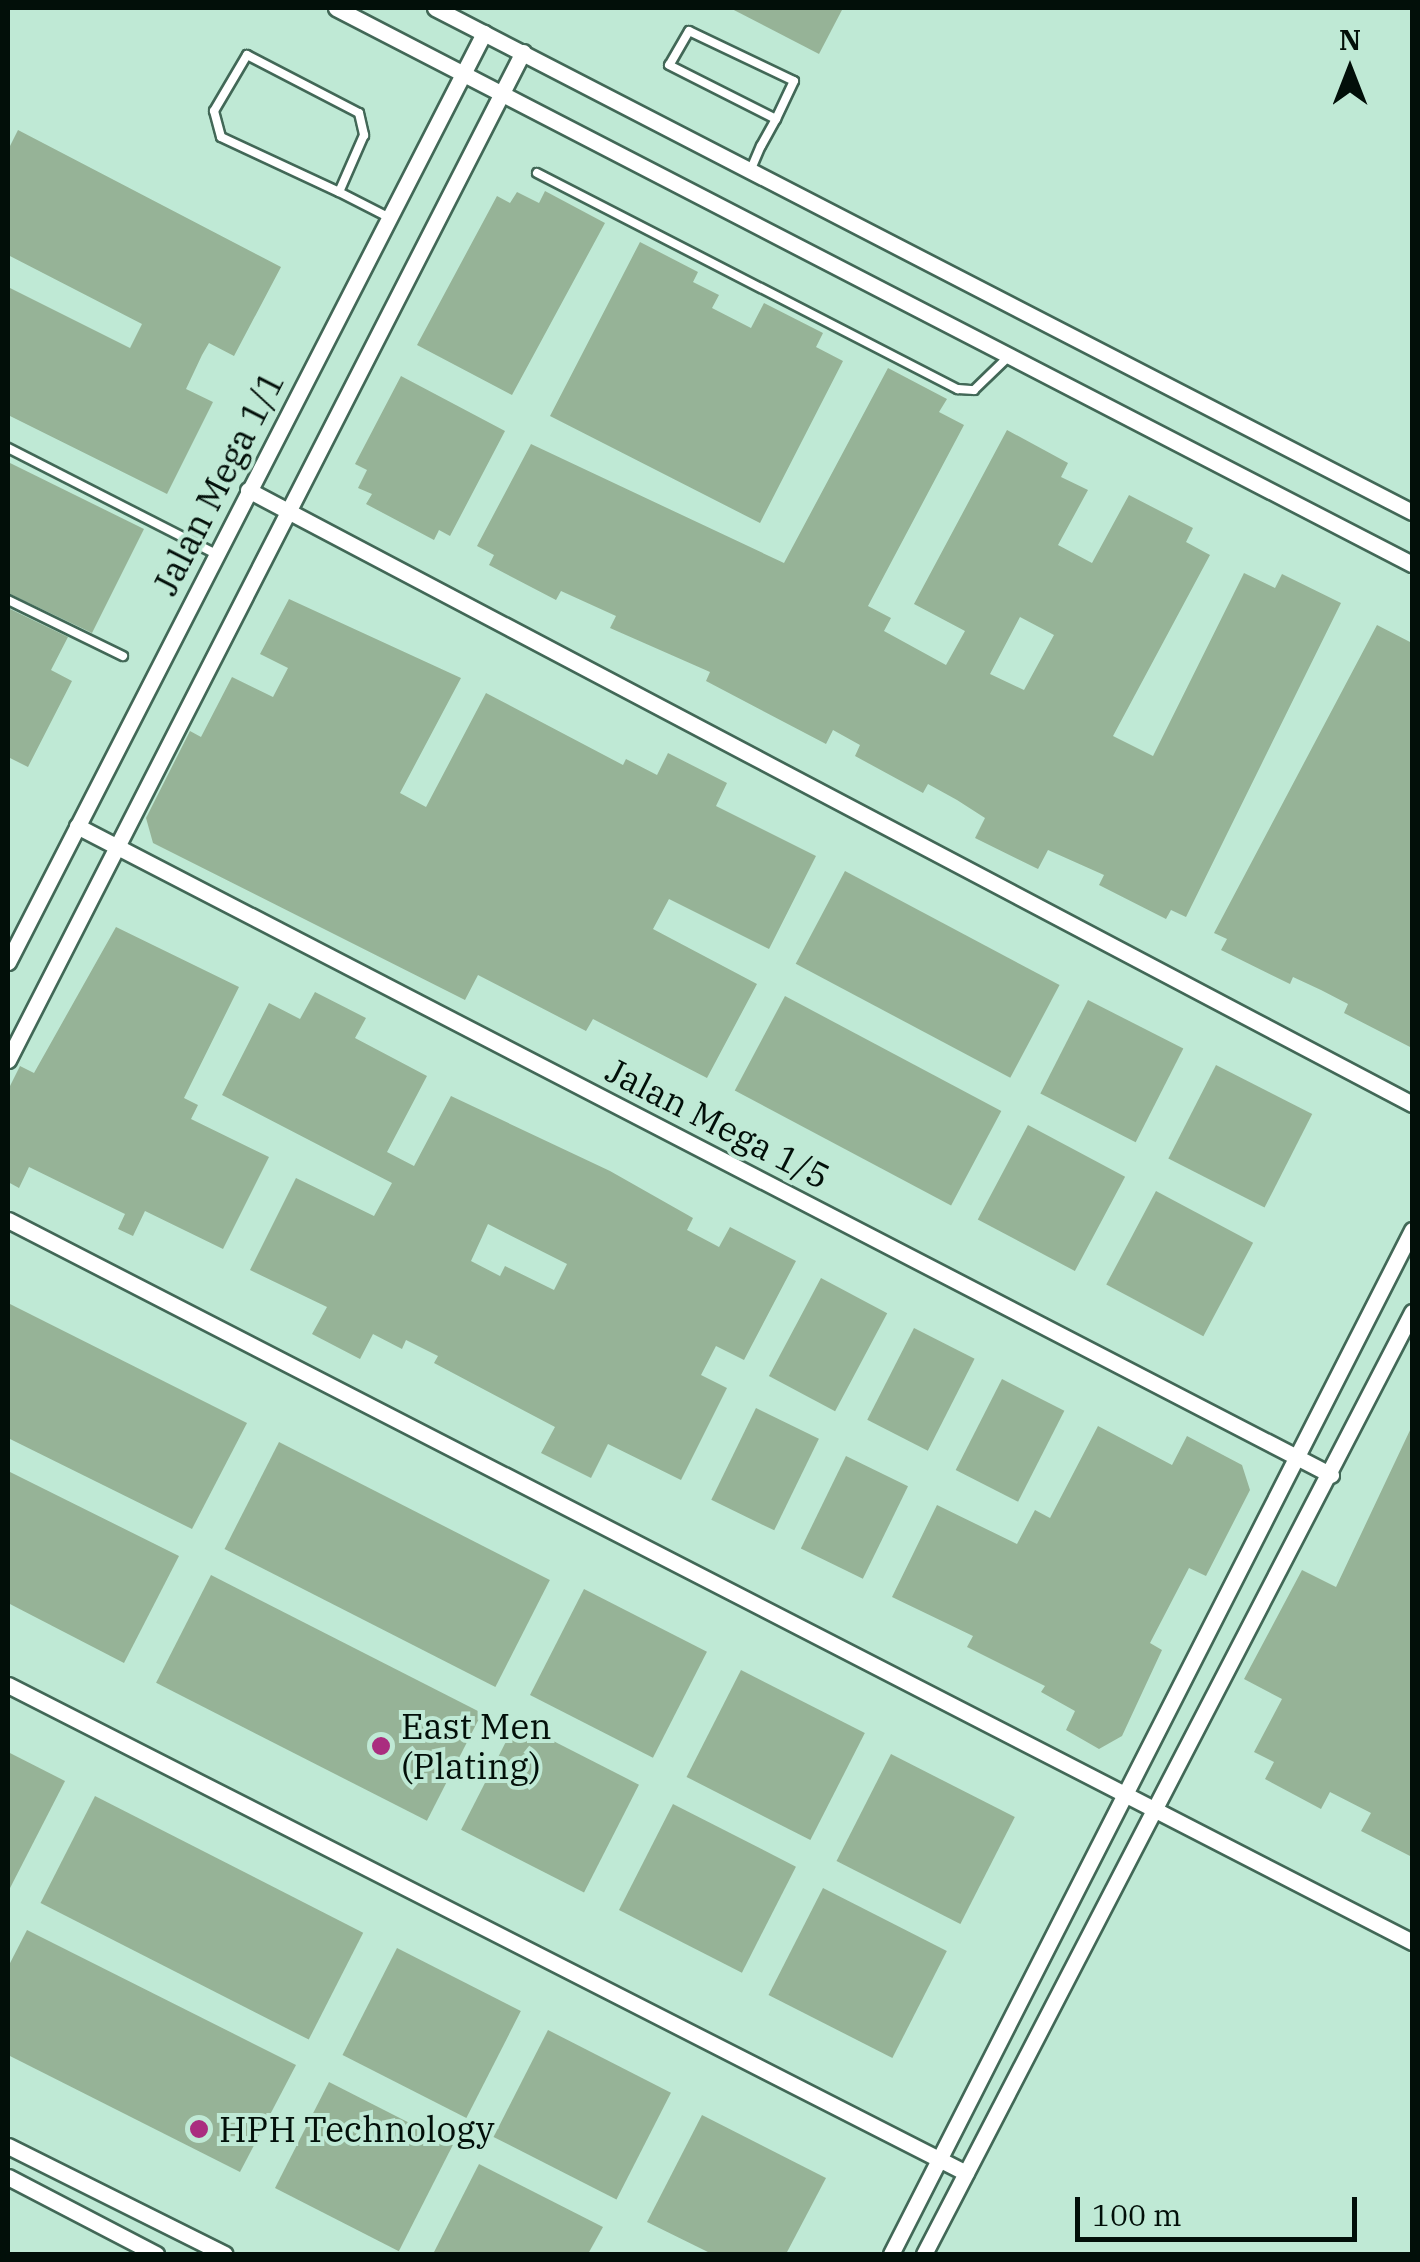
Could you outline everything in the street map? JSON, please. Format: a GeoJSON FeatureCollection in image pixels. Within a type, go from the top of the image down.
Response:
{"type":"FeatureCollection","features":[{"type":"Feature","properties":{"kind":"street"},"geometry":{"type":"LineString","coordinates":[[336,8],[1412,564]]}},
{"type":"Feature","properties":{"kind":"street"},"geometry":{"type":"LineString","coordinates":[[435,8],[1412,512]]}},
{"type":"Feature","properties":{"kind":"street","name":"Jalan Mega 1/1"},"geometry":{"type":"LineString","coordinates":[[8,962],[484,33]]}},
{"type":"Feature","properties":{"kind":"street"},"geometry":{"type":"LineString","coordinates":[[8,1060],[523,52]]}},
{"type":"Feature","properties":{"kind":"street"},"geometry":{"type":"LineString","coordinates":[[248,490],[1412,1104]]}},
{"type":"Feature","properties":{"kind":"street","name":"Jalan Mega 1/5"},"geometry":{"type":"LineString","coordinates":[[77,826],[1331,1475]]}},
{"type":"Feature","properties":{"kind":"street"},"geometry":{"type":"LineString","coordinates":[[8,1220],[1412,1942]]}},
{"type":"Feature","properties":{"kind":"street"},"geometry":{"type":"LineString","coordinates":[[891,2254],[938,2156],[1128,1795],[1295,1454],[1412,1230]]}},
{"type":"Feature","properties":{"kind":"street"},"geometry":{"type":"LineString","coordinates":[[924,2254],[1158,1810],[1412,1312]]}},
{"type":"Feature","properties":{"kind":"street"},"geometry":{"type":"LineString","coordinates":[[8,1685],[966,2172]]}},
{"type":"Feature","properties":{"kind":"street"},"geometry":{"type":"LineString","coordinates":[[8,2146],[225,2254]]}},
{"type":"Feature","properties":{"kind":"street"},"geometry":{"type":"LineString","coordinates":[[8,2177],[156,2254]]}},
{"type":"Feature","properties":{"kind":"lane"},"geometry":{"type":"LineString","coordinates":[[750,170],[776,118],[794,81],[689,31],[669,65],[776,118]]}},
{"type":"Feature","properties":{"kind":"lane"},"geometry":{"type":"LineString","coordinates":[[339,192],[364,136],[359,112],[258,59],[239,60],[214,111],[221,137],[388,217]]}},
{"type":"Feature","properties":{"kind":"lane"},"geometry":{"type":"LineString","coordinates":[[538,174],[958,389],[974,390],[1008,357]]}},
{"type":"Feature","properties":{"kind":"lane"},"geometry":{"type":"LineString","coordinates":[[8,448],[216,554]]}},
{"type":"Feature","properties":{"kind":"lane"},"geometry":{"type":"LineString","coordinates":[[8,600],[123,656]]}},
{"type":"Feature","properties":{"kind":"building"},"geometry":{"type":"Polygon","coordinates":[[[730,8],[843,8],[819,54],[730,8]]]}},
{"type":"Feature","properties":{"kind":"building"},"geometry":{"type":"Polygon","coordinates":[[[18,130],[281,267],[234,356],[209,343],[202,355],[186,389],[213,402],[167,494],[8,415],[8,287],[130,348],[142,324],[8,255],[8,150],[18,130]]]}},
{"type":"Feature","properties":{"kind":"building"},"geometry":{"type":"Polygon","coordinates":[[[545,191],[605,223],[512,395],[417,345],[497,196],[510,203],[517,192],[539,203],[545,191]]]}},
{"type":"Feature","properties":{"kind":"building"},"geometry":{"type":"Polygon","coordinates":[[[640,242],[698,272],[693,282],[719,295],[712,308],[751,328],[764,303],[823,333],[816,347],[843,361],[760,523],[550,416],[640,242]]]}},
{"type":"Feature","properties":{"kind":"building"},"geometry":{"type":"Polygon","coordinates":[[[888,368],[947,399],[939,412],[964,425],[868,606],[891,618],[884,631],[946,665],[965,631],[914,604],[1007,430],[1068,463],[1061,477],[1088,490],[1058,545],[1092,563],[1129,495],[1193,528],[1186,542],[1210,555],[1113,736],[1153,756],[1244,573],[1275,588],[1282,574],[1341,603],[1186,917],[1171,910],[1166,919],[1099,885],[1104,875],[1048,850],[1038,869],[975,838],[985,818],[957,800],[928,784],[923,793],[855,756],[860,745],[833,730],[826,744],[706,681],[710,672],[610,628],[616,616],[561,591],[556,600],[489,565],[494,555],[477,546],[531,444],[784,563],[888,368]],[[1020,617],[990,674],[1024,690],[1054,635],[1020,617]]]}},
{"type":"Feature","properties":{"kind":"building"},"geometry":{"type":"Polygon","coordinates":[[[401,376],[505,431],[450,536],[439,530],[434,540],[366,504],[372,494],[358,488],[367,470],[355,464],[401,376]]]}},
{"type":"Feature","properties":{"kind":"building"},"geometry":{"type":"Polygon","coordinates":[[[8,462],[144,529],[92,633],[8,593],[8,462]]]}},
{"type":"Feature","properties":{"kind":"building"},"geometry":{"type":"Polygon","coordinates":[[[289,599],[461,678],[400,793],[426,807],[486,693],[623,765],[626,759],[657,775],[668,753],[727,783],[716,806],[816,856],[769,949],[669,899],[653,929],[757,984],[707,1078],[593,1019],[586,1031],[478,975],[465,1000],[153,843],[146,818],[190,731],[201,737],[232,677],[273,697],[288,668],[260,654],[289,599]]]}},
{"type":"Feature","properties":{"kind":"building"},"geometry":{"type":"Polygon","coordinates":[[[8,608],[68,637],[51,670],[72,681],[28,767],[8,757],[8,608]]]}},
{"type":"Feature","properties":{"kind":"building"},"geometry":{"type":"Polygon","coordinates":[[[1377,625],[1412,643],[1412,1048],[1344,1013],[1348,1004],[1321,990],[1293,977],[1290,984],[1221,950],[1227,939],[1214,933],[1377,625]]]}},
{"type":"Feature","properties":{"kind":"building"},"geometry":{"type":"Polygon","coordinates":[[[845,871],[1060,985],[1010,1078],[796,964],[845,871]]]}},
{"type":"Feature","properties":{"kind":"building"},"geometry":{"type":"Polygon","coordinates":[[[116,927],[239,987],[184,1098],[198,1105],[191,1119],[269,1157],[223,1249],[145,1211],[133,1236],[118,1229],[125,1214],[29,1167],[19,1188],[8,1182],[8,1090],[20,1066],[34,1073],[116,927]]]}},
{"type":"Feature","properties":{"kind":"building"},"geometry":{"type":"Polygon","coordinates":[[[315,992],[366,1018],[355,1038],[427,1076],[387,1152],[414,1166],[451,1096],[610,1171],[693,1218],[687,1230],[719,1247],[730,1227],[796,1261],[744,1360],[716,1346],[701,1375],[727,1388],[681,1480],[608,1444],[591,1478],[541,1453],[555,1427],[434,1363],[438,1356],[406,1340],[402,1349],[373,1334],[360,1359],[312,1334],[327,1307],[250,1270],[296,1178],[374,1216],[392,1183],[222,1095],[269,1003],[300,1019],[315,992]],[[488,1224],[471,1261],[500,1276],[505,1266],[554,1290],[567,1264],[488,1224]]]}},
{"type":"Feature","properties":{"kind":"building"},"geometry":{"type":"Polygon","coordinates":[[[785,996],[1001,1111],[951,1205],[735,1090],[785,996]]]}},
{"type":"Feature","properties":{"kind":"building"},"geometry":{"type":"Polygon","coordinates":[[[1088,1000],[1183,1049],[1136,1142],[1040,1094],[1088,1000]]]}},
{"type":"Feature","properties":{"kind":"building"},"geometry":{"type":"Polygon","coordinates":[[[1216,1065],[1312,1114],[1265,1208],[1168,1159],[1216,1065]]]}},
{"type":"Feature","properties":{"kind":"building"},"geometry":{"type":"Polygon","coordinates":[[[1028,1125],[1125,1177],[1075,1271],[978,1219],[1028,1125]]]}},
{"type":"Feature","properties":{"kind":"building"},"geometry":{"type":"Polygon","coordinates":[[[1156,1191],[1253,1243],[1203,1336],[1106,1285],[1156,1191]]]}},
{"type":"Feature","properties":{"kind":"building"},"geometry":{"type":"Polygon","coordinates":[[[821,1278],[887,1313],[835,1411],[769,1376],[821,1278]]]}},
{"type":"Feature","properties":{"kind":"building"},"geometry":{"type":"Polygon","coordinates":[[[8,1303],[247,1423],[192,1529],[8,1438],[8,1303]]]}},
{"type":"Feature","properties":{"kind":"building"},"geometry":{"type":"Polygon","coordinates":[[[914,1328],[975,1359],[928,1451],[867,1420],[914,1328]]]}},
{"type":"Feature","properties":{"kind":"building"},"geometry":{"type":"Polygon","coordinates":[[[1002,1379],[1064,1411],[1018,1502],[956,1470],[1002,1379]]]}},
{"type":"Feature","properties":{"kind":"building"},"geometry":{"type":"Polygon","coordinates":[[[756,1408],[819,1439],[774,1530],[711,1500],[756,1408]]]}},
{"type":"Feature","properties":{"kind":"building"},"geometry":{"type":"Polygon","coordinates":[[[1098,1426],[1172,1465],[1187,1436],[1242,1465],[1250,1490],[1206,1576],[1189,1568],[1150,1643],[1162,1650],[1122,1736],[1099,1749],[1066,1730],[1075,1711],[1041,1692],[1045,1686],[967,1647],[973,1636],[892,1597],[937,1505],[1017,1544],[1035,1510],[1050,1518],[1098,1426]]]}},
{"type":"Feature","properties":{"kind":"building"},"geometry":{"type":"Polygon","coordinates":[[[1412,1426],[1412,1857],[1361,1831],[1371,1813],[1330,1792],[1321,1809],[1265,1779],[1274,1762],[1254,1752],[1282,1699],[1244,1679],[1302,1570],[1336,1587],[1412,1426]]]}},
{"type":"Feature","properties":{"kind":"building"},"geometry":{"type":"Polygon","coordinates":[[[279,1442],[550,1580],[495,1687],[225,1549],[279,1442]]]}},
{"type":"Feature","properties":{"kind":"building"},"geometry":{"type":"Polygon","coordinates":[[[846,1456],[908,1486],[863,1579],[801,1549],[846,1456]]]}},
{"type":"Feature","properties":{"kind":"building"},"geometry":{"type":"Polygon","coordinates":[[[8,1471],[179,1556],[124,1663],[8,1603],[8,1471]]]}},
{"type":"Feature","properties":{"kind":"building"},"geometry":{"type":"Polygon","coordinates":[[[211,1575],[482,1713],[427,1821],[156,1683],[211,1575]]]}},
{"type":"Feature","properties":{"kind":"building"},"geometry":{"type":"Polygon","coordinates":[[[584,1589],[707,1652],[653,1758],[530,1695],[584,1589]]]}},
{"type":"Feature","properties":{"kind":"building"},"geometry":{"type":"Polygon","coordinates":[[[741,1670],[865,1733],[810,1840],[687,1777],[741,1670]]]}},
{"type":"Feature","properties":{"kind":"building"},"geometry":{"type":"Polygon","coordinates":[[[516,1722],[639,1785],[584,1892],[461,1830],[516,1722]]]}},
{"type":"Feature","properties":{"kind":"building"},"geometry":{"type":"Polygon","coordinates":[[[8,1752],[65,1781],[8,1892],[8,1752]]]}},
{"type":"Feature","properties":{"kind":"building"},"geometry":{"type":"Polygon","coordinates":[[[891,1754],[1015,1817],[960,1924],[837,1861],[891,1754]]]}},
{"type":"Feature","properties":{"kind":"building"},"geometry":{"type":"Polygon","coordinates":[[[95,1796],[363,1933],[309,2040],[41,1903],[95,1796]]]}},
{"type":"Feature","properties":{"kind":"building"},"geometry":{"type":"Polygon","coordinates":[[[673,1804],[796,1867],[742,1973],[619,1910],[673,1804]]]}},
{"type":"Feature","properties":{"kind":"building"},"geometry":{"type":"Polygon","coordinates":[[[823,1888],[947,1951],[892,2058],[769,1995],[823,1888]]]}},
{"type":"Feature","properties":{"kind":"building"},"geometry":{"type":"Polygon","coordinates":[[[27,1930],[296,2065],[240,2172],[8,2055],[8,1967],[27,1930]]]}},
{"type":"Feature","properties":{"kind":"building"},"geometry":{"type":"Polygon","coordinates":[[[397,1948],[521,2011],[466,2118],[343,2055],[397,1948]]]}},
{"type":"Feature","properties":{"kind":"building"},"geometry":{"type":"Polygon","coordinates":[[[548,2030],[671,2093],[616,2200],[494,2137],[548,2030]]]}},
{"type":"Feature","properties":{"kind":"building"},"geometry":{"type":"Polygon","coordinates":[[[329,2082],[453,2145],[399,2251],[275,2188],[329,2082]]]}},
{"type":"Feature","properties":{"kind":"building"},"geometry":{"type":"Polygon","coordinates":[[[702,2115],[826,2178],[786,2254],[712,2254],[647,2222],[702,2115]]]}},
{"type":"Feature","properties":{"kind":"building"},"geometry":{"type":"Polygon","coordinates":[[[479,2164],[603,2227],[588,2254],[433,2254],[479,2164]]]}},
{"type":"Feature","properties":{"kind":"place","name":"East Men (Plating)"},"geometry":{"type":"Point","coordinates":[381,1746]}},
{"type":"Feature","properties":{"kind":"place","name":"HPH Technology"},"geometry":{"type":"Point","coordinates":[199,2129]}}]}
